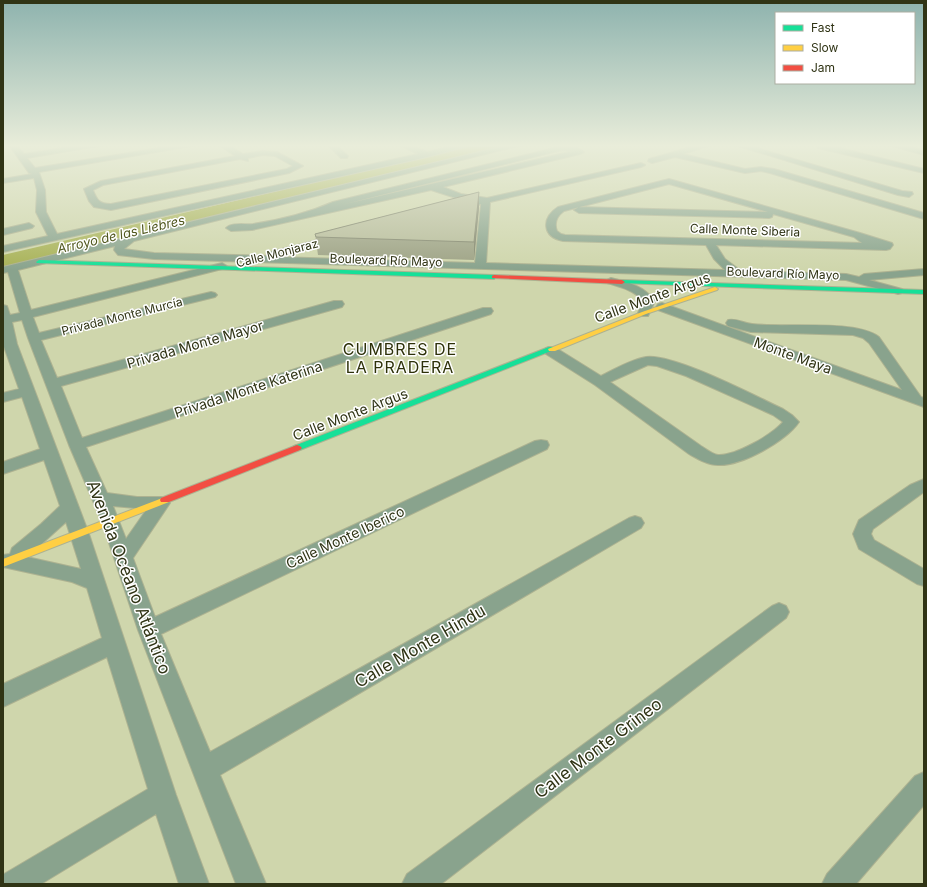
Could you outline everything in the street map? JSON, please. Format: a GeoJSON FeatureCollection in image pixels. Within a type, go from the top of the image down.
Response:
{"type":"FeatureCollection","features":[{"type":"Feature","properties":{"kind":"street"},"geometry":{"type":"LineString","coordinates":[[40,186],[41,190],[41,212],[54,238]]}},
{"type":"Feature","properties":{"kind":"street"},"geometry":{"type":"LineString","coordinates":[[94,186],[88,189],[95,205],[98,207],[111,207],[213,186]]}},
{"type":"Feature","properties":{"kind":"street"},"geometry":{"type":"LineString","coordinates":[[3,249],[287,186]]}},
{"type":"Feature","properties":{"kind":"street"},"geometry":{"type":"LineString","coordinates":[[8,269],[352,186]]}},
{"type":"Feature","properties":{"kind":"street"},"geometry":{"type":"LineString","coordinates":[[320,211],[336,204],[411,186]]}},
{"type":"Feature","properties":{"kind":"street"},"geometry":{"type":"LineString","coordinates":[[231,228],[252,227],[320,211],[342,208],[421,186]]}},
{"type":"Feature","properties":{"kind":"street"},"geometry":{"type":"LineString","coordinates":[[432,186],[448,203]]}},
{"type":"Feature","properties":{"kind":"street"},"geometry":{"type":"LineString","coordinates":[[435,186],[458,196],[486,200]]}},
{"type":"Feature","properties":{"kind":"street"},"geometry":{"type":"LineString","coordinates":[[448,203],[486,200],[543,186]]}},
{"type":"Feature","properties":{"kind":"street","name":"Calle Monte Siberia"},"geometry":{"type":"LineString","coordinates":[[647,186],[561,210],[552,217],[552,230],[556,236],[564,238],[886,247],[888,245],[691,186]]}},
{"type":"Feature","properties":{"kind":"street"},"geometry":{"type":"LineString","coordinates":[[823,186],[924,216]]}},
{"type":"Feature","properties":{"kind":"street"},"geometry":{"type":"LineString","coordinates":[[448,203],[458,196]]}},
{"type":"Feature","properties":{"kind":"street"},"geometry":{"type":"LineString","coordinates":[[480,265],[486,200]]}},
{"type":"Feature","properties":{"kind":"street"},"geometry":{"type":"LineString","coordinates":[[561,210],[793,216]]}},
{"type":"Feature","properties":{"kind":"street"},"geometry":{"type":"LineString","coordinates":[[3,232],[29,226]]}},
{"type":"Feature","properties":{"kind":"street"},"geometry":{"type":"LineString","coordinates":[[857,235],[868,242],[866,245],[862,246]]}},
{"type":"Feature","properties":{"kind":"street","name":"Calle Monjaraz"},"geometry":{"type":"LineString","coordinates":[[4,314],[27,314],[346,236]]}},
{"type":"Feature","properties":{"kind":"street","name":"Boulevard Río Mayo"},"geometry":{"type":"LineString","coordinates":[[130,240],[118,247],[122,253],[154,256],[480,265],[589,274],[611,281],[899,291]]}},
{"type":"Feature","properties":{"kind":"street"},"geometry":{"type":"LineString","coordinates":[[690,272],[697,269],[705,258],[705,242]]}},
{"type":"Feature","properties":{"kind":"street"},"geometry":{"type":"LineString","coordinates":[[705,242],[719,260],[740,274],[747,285]]}},
{"type":"Feature","properties":{"kind":"street","name":"Boulevard Río Mayo"},"geometry":{"type":"LineString","coordinates":[[39,262],[215,268],[589,274],[690,272],[846,278],[924,272]]}},
{"type":"Feature","properties":{"kind":"street","name":"Avenida Océano Atlántico"},"geometry":{"type":"LineString","coordinates":[[8,269],[21,297],[34,338],[77,446],[111,522],[149,630],[251,884]]}},
{"type":"Feature","properties":{"kind":"street"},"geometry":{"type":"LineString","coordinates":[[846,278],[856,289]]}},
{"type":"Feature","properties":{"kind":"street","name":"Boulevard Río Mayo"},"geometry":{"type":"LineString","coordinates":[[846,278],[899,291]]}},
{"type":"Feature","properties":{"kind":"street"},"geometry":{"type":"LineString","coordinates":[[611,281],[637,289],[646,295],[649,301],[644,314]]}},
{"type":"Feature","properties":{"kind":"street","name":"Calle Monte Argus"},"geometry":{"type":"LineString","coordinates":[[6,562],[662,307],[730,284]]}},
{"type":"Feature","properties":{"kind":"street"},"geometry":{"type":"LineString","coordinates":[[899,291],[924,292]]}},
{"type":"Feature","properties":{"kind":"street","name":"Privada Monte Murcía"},"geometry":{"type":"LineString","coordinates":[[34,338],[211,294]]}},
{"type":"Feature","properties":{"kind":"street"},"geometry":{"type":"LineString","coordinates":[[3,301],[21,297]]}},
{"type":"Feature","properties":{"kind":"street","name":"Monte Maya"},"geometry":{"type":"LineString","coordinates":[[680,301],[726,326]]}},
{"type":"Feature","properties":{"kind":"street","name":"Privada Monte Mayor"},"geometry":{"type":"LineString","coordinates":[[53,384],[338,304]]}},
{"type":"Feature","properties":{"kind":"street","name":"Monte Maya"},"geometry":{"type":"LineString","coordinates":[[662,307],[726,326],[920,402]]}},
{"type":"Feature","properties":{"kind":"street","name":"Privada Monte Katerina"},"geometry":{"type":"LineString","coordinates":[[77,446],[487,311]]}},
{"type":"Feature","properties":{"kind":"street","name":"Avenida Océano Atlántico"},"geometry":{"type":"LineString","coordinates":[[4,314],[7,345],[27,391],[80,534],[163,795],[194,884]]}},
{"type":"Feature","properties":{"kind":"street"},"geometry":{"type":"LineString","coordinates":[[726,326],[853,331],[868,336],[874,340],[920,402]]}},
{"type":"Feature","properties":{"kind":"street"},"geometry":{"type":"LineString","coordinates":[[551,350],[600,382],[695,450],[717,460],[737,456],[780,434],[788,428],[791,422],[778,412],[676,367],[657,361],[640,364],[600,382]]}},
{"type":"Feature","properties":{"kind":"street"},"geometry":{"type":"LineString","coordinates":[[3,398],[27,391]]}},
{"type":"Feature","properties":{"kind":"street","name":"Calle Monte Iberico"},"geometry":{"type":"LineString","coordinates":[[149,630],[541,445]]}},
{"type":"Feature","properties":{"kind":"street"},"geometry":{"type":"LineString","coordinates":[[3,468],[49,452]]}},
{"type":"Feature","properties":{"kind":"street"},"geometry":{"type":"LineString","coordinates":[[924,485],[916,489],[866,525],[862,534],[866,544],[924,578]]}},
{"type":"Feature","properties":{"kind":"street"},"geometry":{"type":"LineString","coordinates":[[100,498],[138,503],[161,503]]}},
{"type":"Feature","properties":{"kind":"street"},"geometry":{"type":"LineString","coordinates":[[123,558],[161,503]]}},
{"type":"Feature","properties":{"kind":"street"},"geometry":{"type":"LineString","coordinates":[[6,562],[48,529],[70,507]]}},
{"type":"Feature","properties":{"kind":"street","name":"Calle Monte Hindu"},"geometry":{"type":"LineString","coordinates":[[205,769],[635,522]]}},
{"type":"Feature","properties":{"kind":"street"},"geometry":{"type":"LineString","coordinates":[[6,562],[75,575],[95,583]]}},
{"type":"Feature","properties":{"kind":"street","name":"Calle Monte Grineo"},"geometry":{"type":"LineString","coordinates":[[418,884],[779,612]]}},
{"type":"Feature","properties":{"kind":"street"},"geometry":{"type":"LineString","coordinates":[[3,696],[114,643]]}},
{"type":"Feature","properties":{"kind":"street"},"geometry":{"type":"LineString","coordinates":[[837,884],[924,785]]}},
{"type":"Feature","properties":{"kind":"street"},"geometry":{"type":"LineString","coordinates":[[14,884],[163,795]]}},
{"type":"Feature","properties":{"kind":"building"},"geometry":{"type":"Polygon","coordinates":[[[479,192],[474,242],[316,237],[315,234],[479,192]]]}},
{"type":"Feature","properties":{"kind":"waterway","name":"Arroyo de las Liebres"},"geometry":{"type":"LineString","coordinates":[[3,262],[322,186]]}},
{"type":"Feature","properties":{"kind":"traffic: fast"},"geometry":{"type":"LineString","coordinates":[[39,262],[494,277]]}},
{"type":"Feature","properties":{"kind":"traffic: fast"},"geometry":{"type":"LineString","coordinates":[[622,282],[924,292]]}},
{"type":"Feature","properties":{"kind":"traffic: fast"},"geometry":{"type":"LineString","coordinates":[[297,448],[552,349]]}},
{"type":"Feature","properties":{"kind":"traffic: slow"},"geometry":{"type":"LineString","coordinates":[[552,349],[644,313],[715,289]]}},
{"type":"Feature","properties":{"kind":"traffic: slow"},"geometry":{"type":"LineString","coordinates":[[3,563],[165,500]]}},
{"type":"Feature","properties":{"kind":"traffic: jam"},"geometry":{"type":"LineString","coordinates":[[494,277],[622,282]]}},
{"type":"Feature","properties":{"kind":"traffic: jam"},"geometry":{"type":"LineString","coordinates":[[165,500],[297,448]]}},
{"type":"Feature","properties":{"kind":"district","name":"CUMBRES DE LA PRADERA"},"geometry":{"type":"Point","coordinates":[400,358]}}]}
